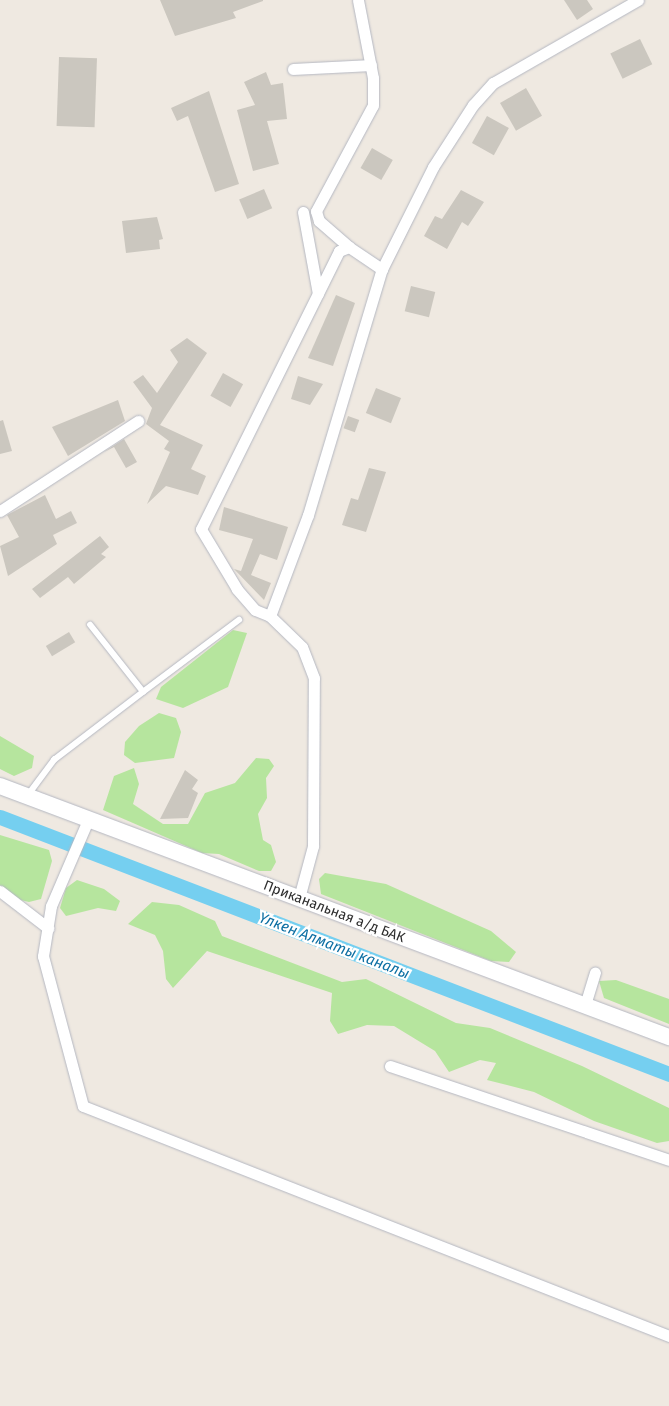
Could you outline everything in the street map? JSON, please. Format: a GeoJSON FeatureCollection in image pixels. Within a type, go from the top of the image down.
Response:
{"type":"FeatureCollection","features":[{"type":"Feature","properties":{"kind":"main road","name":"Приканальная а/д БАК"},"geometry":{"type":"LineString","coordinates":[[0,786],[669,1037]]}},
{"type":"Feature","properties":{"kind":"street"},"geometry":{"type":"LineString","coordinates":[[358,0],[371,66],[373,105],[316,211],[319,221],[349,247],[382,269]]}},
{"type":"Feature","properties":{"kind":"street"},"geometry":{"type":"LineString","coordinates":[[270,616],[308,515],[382,269],[432,168],[473,105],[493,83],[638,0]]}},
{"type":"Feature","properties":{"kind":"street"},"geometry":{"type":"LineString","coordinates":[[293,69],[371,66]]}},
{"type":"Feature","properties":{"kind":"street"},"geometry":{"type":"LineString","coordinates":[[303,212],[318,294]]}},
{"type":"Feature","properties":{"kind":"street"},"geometry":{"type":"LineString","coordinates":[[299,898],[313,846],[314,678],[302,647],[270,616],[255,610],[237,589],[201,529],[339,251],[349,247]]}},
{"type":"Feature","properties":{"kind":"street"},"geometry":{"type":"LineString","coordinates":[[0,511],[138,422]]}},
{"type":"Feature","properties":{"kind":"street"},"geometry":{"type":"LineString","coordinates":[[88,820],[51,906],[43,956],[83,1106],[669,1336]]}},
{"type":"Feature","properties":{"kind":"street"},"geometry":{"type":"LineString","coordinates":[[0,891],[48,928]]}},
{"type":"Feature","properties":{"kind":"street"},"geometry":{"type":"LineString","coordinates":[[584,1005],[595,973]]}},
{"type":"Feature","properties":{"kind":"street"},"geometry":{"type":"LineString","coordinates":[[390,1066],[669,1160]]}},
{"type":"Feature","properties":{"kind":"lane"},"geometry":{"type":"LineString","coordinates":[[27,797],[54,760],[239,620]]}},
{"type":"Feature","properties":{"kind":"lane"},"geometry":{"type":"LineString","coordinates":[[90,625],[143,692]]}},
{"type":"Feature","properties":{"kind":"green space"},"geometry":{"type":"Polygon","coordinates":[[[233,630],[247,633],[228,687],[183,708],[156,699],[161,687],[233,630]]]}},
{"type":"Feature","properties":{"kind":"green space"},"geometry":{"type":"Polygon","coordinates":[[[159,713],[176,718],[181,732],[174,758],[135,763],[124,755],[125,742],[139,726],[159,713]]]}},
{"type":"Feature","properties":{"kind":"green space"},"geometry":{"type":"Polygon","coordinates":[[[0,736],[34,756],[32,768],[14,776],[0,769],[0,736]]]}},
{"type":"Feature","properties":{"kind":"green space"},"geometry":{"type":"Polygon","coordinates":[[[256,758],[269,759],[274,766],[266,778],[267,798],[258,814],[263,840],[271,845],[276,862],[271,871],[259,871],[219,854],[202,853],[103,810],[114,776],[134,768],[139,784],[133,804],[163,824],[188,824],[205,793],[235,783],[256,758]]]}},
{"type":"Feature","properties":{"kind":"green space"},"geometry":{"type":"Polygon","coordinates":[[[0,835],[49,850],[52,861],[41,899],[29,902],[16,899],[0,886],[0,835]]]}},
{"type":"Feature","properties":{"kind":"green space"},"geometry":{"type":"Polygon","coordinates":[[[325,873],[386,884],[491,931],[516,952],[509,962],[491,961],[321,894],[319,879],[325,873]]]}},
{"type":"Feature","properties":{"kind":"green space"},"geometry":{"type":"Polygon","coordinates":[[[77,880],[104,889],[120,901],[116,911],[98,908],[66,916],[60,908],[66,888],[77,880]]]}},
{"type":"Feature","properties":{"kind":"green space"},"geometry":{"type":"Polygon","coordinates":[[[152,902],[179,905],[215,921],[222,936],[342,982],[366,979],[456,1023],[490,1028],[582,1066],[669,1108],[669,1141],[657,1143],[594,1121],[534,1092],[487,1080],[496,1063],[480,1060],[449,1072],[435,1051],[394,1026],[367,1025],[338,1034],[330,1021],[332,993],[207,951],[173,988],[166,979],[163,951],[155,935],[128,924],[152,902]]]}},
{"type":"Feature","properties":{"kind":"green space"},"geometry":{"type":"Polygon","coordinates":[[[616,980],[669,999],[669,1024],[604,998],[599,981],[616,980]]]}},
{"type":"Feature","properties":{"kind":"building"},"geometry":{"type":"Polygon","coordinates":[[[160,0],[263,1],[233,12],[236,18],[175,36],[160,0]]]}},
{"type":"Feature","properties":{"kind":"building"},"geometry":{"type":"Polygon","coordinates":[[[564,0],[587,0],[593,9],[577,20],[564,0]]]}},
{"type":"Feature","properties":{"kind":"building"},"geometry":{"type":"Polygon","coordinates":[[[640,39],[652,64],[623,79],[610,53],[640,39]]]}},
{"type":"Feature","properties":{"kind":"building"},"geometry":{"type":"Polygon","coordinates":[[[59,57],[97,58],[95,127],[57,126],[59,57]]]}},
{"type":"Feature","properties":{"kind":"building"},"geometry":{"type":"Polygon","coordinates":[[[266,72],[271,85],[283,83],[287,119],[267,121],[279,164],[253,171],[237,110],[255,105],[244,82],[266,72]]]}},
{"type":"Feature","properties":{"kind":"building"},"geometry":{"type":"Polygon","coordinates":[[[526,88],[542,116],[516,131],[500,103],[526,88]]]}},
{"type":"Feature","properties":{"kind":"building"},"geometry":{"type":"Polygon","coordinates":[[[209,91],[239,184],[215,192],[188,116],[177,121],[171,108],[209,91]]]}},
{"type":"Feature","properties":{"kind":"building"},"geometry":{"type":"Polygon","coordinates":[[[487,116],[509,128],[494,155],[472,143],[487,116]]]}},
{"type":"Feature","properties":{"kind":"building"},"geometry":{"type":"Polygon","coordinates":[[[372,148],[393,160],[381,180],[360,168],[372,148]]]}},
{"type":"Feature","properties":{"kind":"building"},"geometry":{"type":"Polygon","coordinates":[[[264,189],[272,208],[247,219],[239,200],[264,189]]]}},
{"type":"Feature","properties":{"kind":"building"},"geometry":{"type":"Polygon","coordinates":[[[461,190],[484,202],[468,226],[462,222],[447,249],[424,236],[435,216],[442,219],[461,190]]]}},
{"type":"Feature","properties":{"kind":"building"},"geometry":{"type":"Polygon","coordinates":[[[157,217],[163,239],[159,240],[160,249],[126,253],[122,221],[157,217]]]}},
{"type":"Feature","properties":{"kind":"building"},"geometry":{"type":"Polygon","coordinates":[[[411,286],[435,292],[429,317],[405,311],[411,286]]]}},
{"type":"Feature","properties":{"kind":"building"},"geometry":{"type":"Polygon","coordinates":[[[336,295],[355,303],[333,366],[308,358],[336,295]]]}},
{"type":"Feature","properties":{"kind":"building"},"geometry":{"type":"Polygon","coordinates":[[[187,338],[207,353],[160,425],[203,445],[191,469],[206,476],[198,495],[166,486],[147,504],[170,452],[164,449],[169,441],[146,424],[152,408],[133,382],[143,375],[157,393],[178,362],[170,350],[187,338]]]}},
{"type":"Feature","properties":{"kind":"building"},"geometry":{"type":"Polygon","coordinates":[[[223,373],[243,384],[231,407],[210,396],[223,373]]]}},
{"type":"Feature","properties":{"kind":"building"},"geometry":{"type":"Polygon","coordinates":[[[298,376],[323,384],[310,405],[291,399],[298,376]]]}},
{"type":"Feature","properties":{"kind":"building"},"geometry":{"type":"Polygon","coordinates":[[[376,388],[401,398],[391,423],[366,413],[376,388]]]}},
{"type":"Feature","properties":{"kind":"building"},"geometry":{"type":"Polygon","coordinates":[[[118,400],[125,421],[68,456],[52,427],[118,400]]]}},
{"type":"Feature","properties":{"kind":"building"},"geometry":{"type":"Polygon","coordinates":[[[348,416],[359,420],[355,432],[344,428],[348,416]]]}},
{"type":"Feature","properties":{"kind":"building"},"geometry":{"type":"Polygon","coordinates":[[[3,420],[12,451],[0,454],[0,421],[3,420]]]}},
{"type":"Feature","properties":{"kind":"building"},"geometry":{"type":"Polygon","coordinates":[[[124,439],[137,462],[126,468],[114,447],[104,452],[124,439]]]}},
{"type":"Feature","properties":{"kind":"building"},"geometry":{"type":"Polygon","coordinates":[[[369,468],[386,472],[366,532],[342,525],[351,498],[358,500],[369,468]]]}},
{"type":"Feature","properties":{"kind":"building"},"geometry":{"type":"Polygon","coordinates":[[[45,495],[56,519],[71,511],[77,523],[53,535],[57,544],[8,576],[0,546],[19,537],[7,515],[45,495]]]}},
{"type":"Feature","properties":{"kind":"building"},"geometry":{"type":"Polygon","coordinates":[[[224,507],[288,527],[277,560],[260,554],[251,575],[271,583],[264,600],[234,569],[241,571],[253,539],[219,530],[224,507]]]}},
{"type":"Feature","properties":{"kind":"building"},"geometry":{"type":"Polygon","coordinates":[[[100,536],[109,547],[101,554],[106,557],[74,584],[68,577],[40,598],[32,589],[100,536]]]}},
{"type":"Feature","properties":{"kind":"building"},"geometry":{"type":"Polygon","coordinates":[[[69,632],[75,642],[52,656],[46,646],[69,632]]]}},
{"type":"Feature","properties":{"kind":"building"},"geometry":{"type":"Polygon","coordinates":[[[185,770],[198,780],[192,789],[198,793],[188,818],[160,819],[185,770]]]}},
{"type":"Feature","properties":{"kind":"waterway","name":"Үлкен Алматы каналы"},"geometry":{"type":"LineString","coordinates":[[0,817],[669,1074]]}}]}
